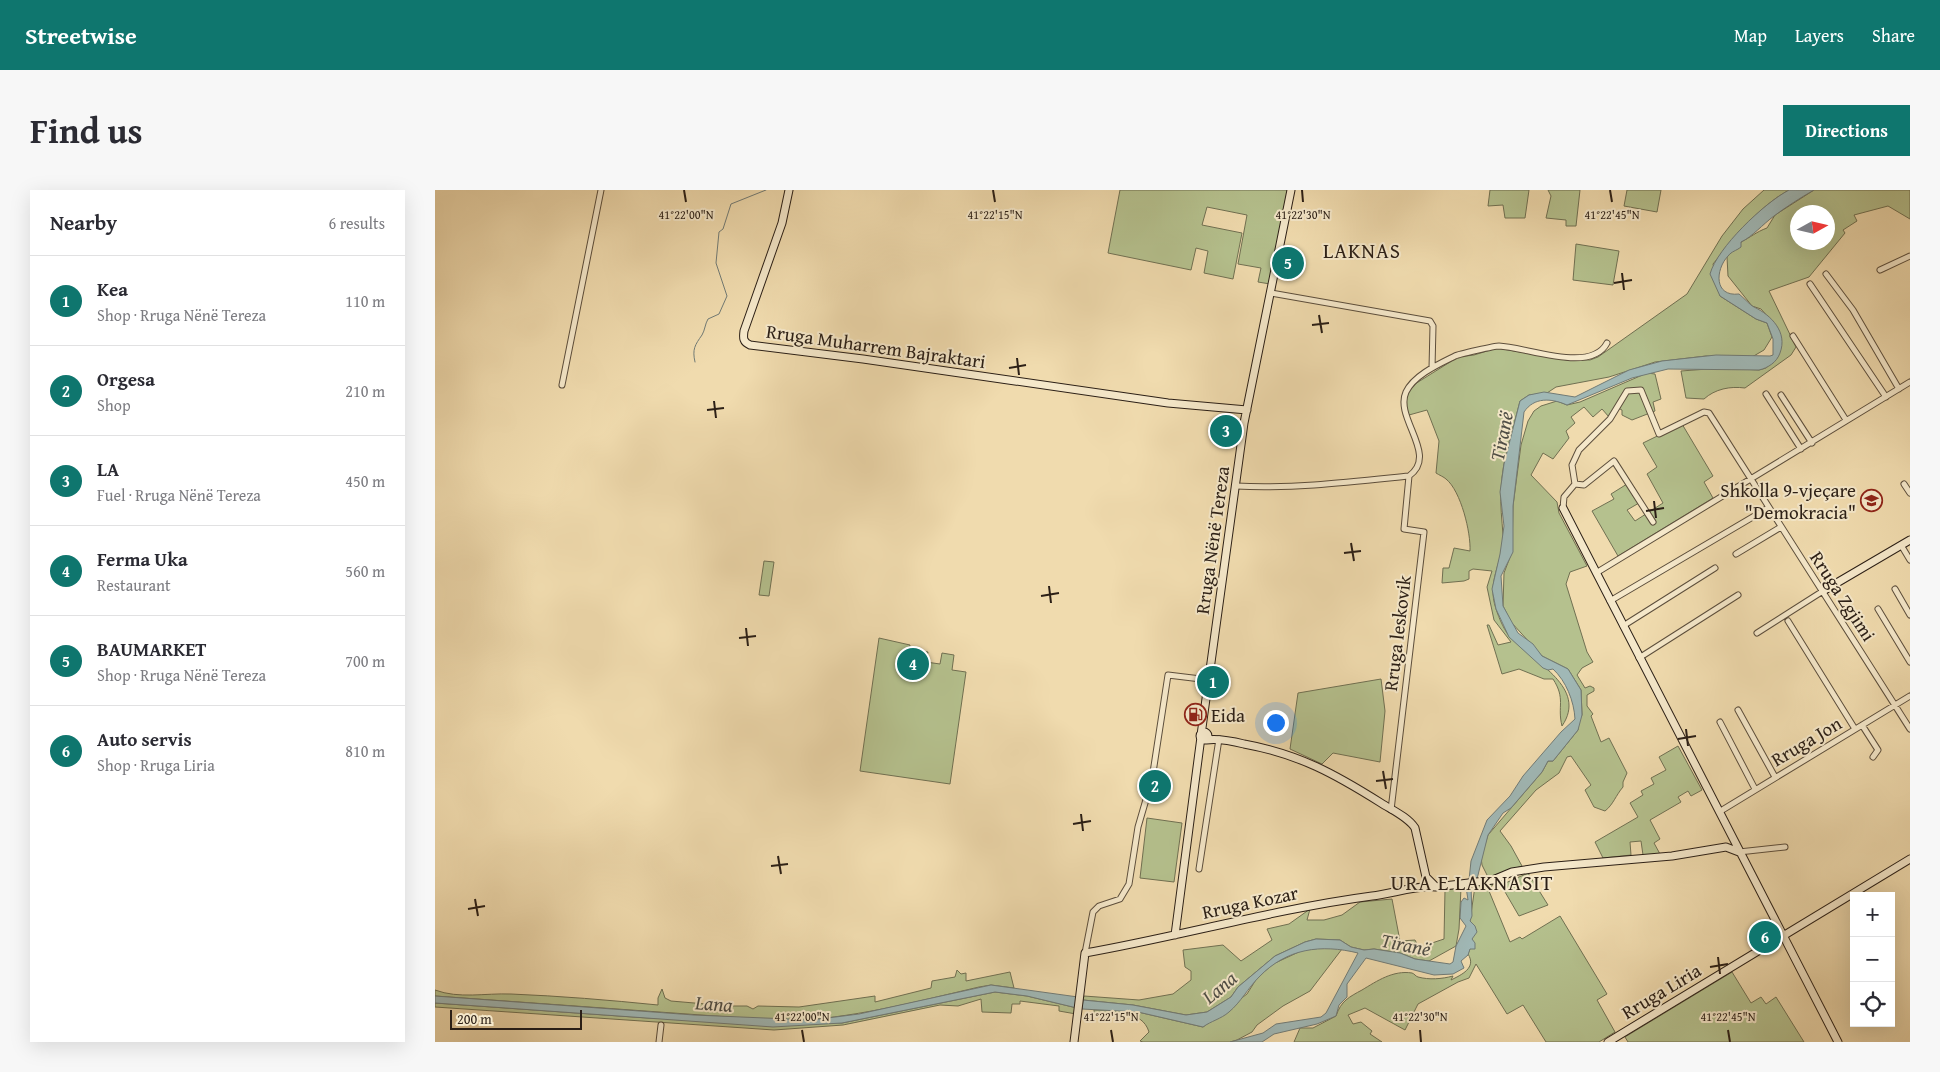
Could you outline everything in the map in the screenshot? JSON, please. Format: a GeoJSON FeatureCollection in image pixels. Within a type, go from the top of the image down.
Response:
{"type":"FeatureCollection","features":[{"type":"Feature","properties":{"kind":"street"},"geometry":{"type":"LineString","coordinates":[[562,385],[601,190]]}},
{"type":"Feature","properties":{"kind":"street","name":"Rruga Muharrem Bajraktari"},"geometry":{"type":"LineString","coordinates":[[789,190],[782,223],[743,338],[745,343],[1168,402],[1247,410]]}},
{"type":"Feature","properties":{"kind":"street","name":"Rruga Nënë Tereza"},"geometry":{"type":"LineString","coordinates":[[1175,935],[1204,737],[1204,718],[1247,410],[1291,190]]}},
{"type":"Feature","properties":{"kind":"street"},"geometry":{"type":"LineString","coordinates":[[1880,270],[1910,256]]}},
{"type":"Feature","properties":{"kind":"street"},"geometry":{"type":"LineString","coordinates":[[1826,274],[1853,310],[1899,389]]}},
{"type":"Feature","properties":{"kind":"street"},"geometry":{"type":"LineString","coordinates":[[1810,284],[1886,397]]}},
{"type":"Feature","properties":{"kind":"street"},"geometry":{"type":"LineString","coordinates":[[1271,294],[1430,321],[1433,326],[1433,368]]}},
{"type":"Feature","properties":{"kind":"street"},"geometry":{"type":"LineString","coordinates":[[1793,336],[1846,420]]}},
{"type":"Feature","properties":{"kind":"street"},"geometry":{"type":"LineString","coordinates":[[1236,486],[1326,485],[1409,476],[1415,469],[1419,456],[1417,442],[1403,408],[1404,399],[1415,381],[1433,368],[1457,355],[1498,346],[1578,359],[1595,355],[1607,343]]}},
{"type":"Feature","properties":{"kind":"street"},"geometry":{"type":"LineString","coordinates":[[1596,573],[1910,382]]}},
{"type":"Feature","properties":{"kind":"street","name":"Rruga Zgjimi"},"geometry":{"type":"LineString","coordinates":[[1575,484],[1573,465],[1579,450],[1610,420],[1622,403],[1625,392],[1641,390],[1659,434],[1704,412],[1709,412],[1768,508],[1910,729]]}},
{"type":"Feature","properties":{"kind":"street"},"geometry":{"type":"LineString","coordinates":[[1766,394],[1801,450]]}},
{"type":"Feature","properties":{"kind":"street"},"geometry":{"type":"LineString","coordinates":[[1781,395],[1812,443]]}},
{"type":"Feature","properties":{"kind":"street"},"geometry":{"type":"LineString","coordinates":[[1653,522],[1614,461],[1584,485],[1575,484],[1561,502],[1639,658],[1838,1042]]}},
{"type":"Feature","properties":{"kind":"street","name":"Rruga leskovik"},"geometry":{"type":"LineString","coordinates":[[1391,810],[1424,532],[1404,528],[1409,476]]}},
{"type":"Feature","properties":{"kind":"street"},"geometry":{"type":"LineString","coordinates":[[1904,484],[1910,493]]}},
{"type":"Feature","properties":{"kind":"street"},"geometry":{"type":"LineString","coordinates":[[1611,601],[1768,508]]}},
{"type":"Feature","properties":{"kind":"street"},"geometry":{"type":"LineString","coordinates":[[1736,554],[1781,528]]}},
{"type":"Feature","properties":{"kind":"street"},"geometry":{"type":"LineString","coordinates":[[1757,633],[1823,591],[1910,540]]}},
{"type":"Feature","properties":{"kind":"street"},"geometry":{"type":"LineString","coordinates":[[1901,545],[1910,560]]}},
{"type":"Feature","properties":{"kind":"street"},"geometry":{"type":"LineString","coordinates":[[1623,626],[1715,568]]}},
{"type":"Feature","properties":{"kind":"street"},"geometry":{"type":"LineString","coordinates":[[1895,589],[1910,615]]}},
{"type":"Feature","properties":{"kind":"street"},"geometry":{"type":"LineString","coordinates":[[1639,658],[1739,595]]}},
{"type":"Feature","properties":{"kind":"street"},"geometry":{"type":"LineString","coordinates":[[1878,609],[1910,662]]}},
{"type":"Feature","properties":{"kind":"street"},"geometry":{"type":"LineString","coordinates":[[1788,621],[1855,729]]}},
{"type":"Feature","properties":{"kind":"street"},"geometry":{"type":"LineString","coordinates":[[1074,1042],[1085,952],[1093,912],[1099,906],[1119,899],[1129,884],[1138,827],[1152,779],[1168,675],[1209,680]]}},
{"type":"Feature","properties":{"kind":"street","name":"Rruga Jon"},"geometry":{"type":"LineString","coordinates":[[1719,812],[1910,696]]}},
{"type":"Feature","properties":{"kind":"street"},"geometry":{"type":"LineString","coordinates":[[1738,710],[1775,777]]}},
{"type":"Feature","properties":{"kind":"street"},"geometry":{"type":"LineString","coordinates":[[1720,722],[1755,789]]}},
{"type":"Feature","properties":{"kind":"street"},"geometry":{"type":"LineString","coordinates":[[1862,725],[1878,750],[1873,757]]}},
{"type":"Feature","properties":{"kind":"street"},"geometry":{"type":"LineString","coordinates":[[1204,737],[1297,756],[1348,783],[1391,810],[1415,828],[1426,877],[1426,882],[1422,887]]}},
{"type":"Feature","properties":{"kind":"street"},"geometry":{"type":"LineString","coordinates":[[1199,869],[1219,739]]}},
{"type":"Feature","properties":{"kind":"street"},"geometry":{"type":"LineString","coordinates":[[1426,877],[1438,887],[1493,880],[1521,870],[1672,856],[1726,847],[1731,843],[1731,836]]}},
{"type":"Feature","properties":{"kind":"street"},"geometry":{"type":"LineString","coordinates":[[1726,847],[1739,852],[1785,847]]}},
{"type":"Feature","properties":{"kind":"street","name":"Rruga Liria"},"geometry":{"type":"LineString","coordinates":[[1608,1042],[1910,859]]}},
{"type":"Feature","properties":{"kind":"street","name":"Rruga Kozar"},"geometry":{"type":"LineString","coordinates":[[1085,952],[1175,935],[1243,919],[1422,887],[1438,887]]}},
{"type":"Feature","properties":{"kind":"street"},"geometry":{"type":"LineString","coordinates":[[659,1042],[661,1025]]}},
{"type":"Feature","properties":{"kind":"green space"},"geometry":{"type":"Polygon","coordinates":[[[1120,190],[1288,190],[1270,284],[1258,282],[1261,268],[1238,264],[1247,215],[1207,207],[1202,225],[1242,233],[1233,279],[1204,273],[1208,251],[1196,248],[1191,270],[1108,253],[1120,190]]]}},
{"type":"Feature","properties":{"kind":"green space"},"geometry":{"type":"Polygon","coordinates":[[[1490,190],[1529,190],[1525,218],[1505,218],[1503,205],[1488,206],[1490,190]]]}},
{"type":"Feature","properties":{"kind":"green space"},"geometry":{"type":"Polygon","coordinates":[[[1548,190],[1580,190],[1576,226],[1566,226],[1566,220],[1546,218],[1551,196],[1548,190]]]}},
{"type":"Feature","properties":{"kind":"green space"},"geometry":{"type":"Polygon","coordinates":[[[1627,190],[1661,190],[1657,212],[1624,206],[1627,190]]]}},
{"type":"Feature","properties":{"kind":"green space"},"geometry":{"type":"Polygon","coordinates":[[[1764,190],[1789,190],[1757,214],[1713,264],[1720,296],[1756,319],[1767,323],[1772,337],[1764,350],[1752,357],[1706,356],[1655,362],[1609,377],[1556,387],[1547,393],[1529,395],[1520,401],[1502,478],[1503,544],[1494,580],[1493,599],[1509,636],[1545,667],[1564,688],[1568,700],[1568,712],[1562,726],[1560,697],[1553,679],[1544,679],[1519,669],[1502,674],[1487,625],[1489,625],[1498,645],[1511,642],[1494,620],[1487,587],[1492,571],[1473,569],[1469,571],[1469,579],[1442,583],[1443,568],[1449,568],[1454,548],[1470,551],[1469,534],[1464,513],[1456,493],[1446,479],[1436,473],[1439,441],[1427,410],[1409,415],[1406,409],[1408,393],[1415,384],[1458,357],[1474,355],[1497,348],[1567,360],[1590,360],[1598,357],[1687,294],[1722,236],[1743,209],[1764,190]]]}},
{"type":"Feature","properties":{"kind":"green space"},"geometry":{"type":"Polygon","coordinates":[[[1814,190],[1910,190],[1910,219],[1888,206],[1854,215],[1857,221],[1843,230],[1845,233],[1835,245],[1835,205],[1791,205],[1814,190]]]}},
{"type":"Feature","properties":{"kind":"green space"},"geometry":{"type":"Polygon","coordinates":[[[1790,205],[1790,250],[1831,250],[1809,277],[1769,291],[1796,347],[1791,355],[1745,388],[1723,389],[1704,399],[1686,398],[1681,371],[1721,368],[1759,370],[1766,368],[1778,357],[1780,334],[1777,327],[1761,309],[1752,306],[1728,276],[1727,257],[1733,250],[1738,249],[1741,242],[1767,228],[1775,215],[1790,205]]]}},
{"type":"Feature","properties":{"kind":"green space"},"geometry":{"type":"Polygon","coordinates":[[[1576,244],[1619,251],[1613,285],[1573,280],[1576,244]]]}},
{"type":"Feature","properties":{"kind":"green space"},"geometry":{"type":"Polygon","coordinates":[[[1647,373],[1655,374],[1661,399],[1653,402],[1655,411],[1632,420],[1622,415],[1622,410],[1616,407],[1609,417],[1602,409],[1593,417],[1584,407],[1571,417],[1575,423],[1566,431],[1569,438],[1553,459],[1543,453],[1531,475],[1557,502],[1559,513],[1587,566],[1570,572],[1566,584],[1587,652],[1593,662],[1582,668],[1577,675],[1585,688],[1590,686],[1594,688],[1594,691],[1587,695],[1587,706],[1593,714],[1591,716],[1601,742],[1609,738],[1627,773],[1623,787],[1605,811],[1594,807],[1585,790],[1591,785],[1571,756],[1567,757],[1559,773],[1536,790],[1500,831],[1522,866],[1488,877],[1482,865],[1481,857],[1488,835],[1542,772],[1548,761],[1553,761],[1578,730],[1579,720],[1582,715],[1581,690],[1568,669],[1542,656],[1511,622],[1503,606],[1504,573],[1512,552],[1513,506],[1521,445],[1528,421],[1534,411],[1541,406],[1557,401],[1567,405],[1580,402],[1647,373]]]}},
{"type":"Feature","properties":{"kind":"green space"},"geometry":{"type":"Polygon","coordinates":[[[1682,424],[1713,476],[1704,482],[1713,498],[1618,556],[1592,511],[1614,499],[1611,494],[1627,484],[1639,503],[1627,510],[1635,521],[1663,503],[1647,474],[1657,467],[1643,443],[1682,424]]]}},
{"type":"Feature","properties":{"kind":"green space"},"geometry":{"type":"Polygon","coordinates":[[[764,561],[774,562],[769,596],[759,595],[764,561]]]}},
{"type":"Feature","properties":{"kind":"green space"},"geometry":{"type":"Polygon","coordinates":[[[879,638],[910,645],[906,672],[917,673],[921,651],[928,652],[926,662],[940,664],[942,653],[954,655],[952,670],[966,672],[950,784],[860,771],[879,638]]]}},
{"type":"Feature","properties":{"kind":"green space"},"geometry":{"type":"Polygon","coordinates":[[[1381,679],[1385,711],[1380,762],[1333,753],[1322,764],[1290,749],[1298,693],[1381,679]]]}},
{"type":"Feature","properties":{"kind":"green space"},"geometry":{"type":"Polygon","coordinates":[[[1678,746],[1702,790],[1691,796],[1688,791],[1678,797],[1681,802],[1650,820],[1660,839],[1654,843],[1660,854],[1643,855],[1641,841],[1630,842],[1631,855],[1603,858],[1595,842],[1638,817],[1630,803],[1643,795],[1641,791],[1654,784],[1651,778],[1666,770],[1659,757],[1678,746]]]}},
{"type":"Feature","properties":{"kind":"green space"},"geometry":{"type":"Polygon","coordinates":[[[1147,818],[1182,823],[1174,882],[1140,878],[1147,818]]]}},
{"type":"Feature","properties":{"kind":"green space"},"geometry":{"type":"Polygon","coordinates":[[[1528,873],[1548,905],[1519,916],[1501,885],[1528,873]]]}},
{"type":"Feature","properties":{"kind":"green space"},"geometry":{"type":"Polygon","coordinates":[[[1493,884],[1489,891],[1510,942],[1520,937],[1522,939],[1560,916],[1607,994],[1597,1000],[1615,1032],[1599,1042],[1546,1042],[1523,1005],[1507,1014],[1476,964],[1469,978],[1418,1004],[1405,1030],[1365,1008],[1348,1015],[1353,1024],[1361,1022],[1372,1031],[1370,1034],[1382,1042],[1294,1042],[1300,1028],[1313,1028],[1336,1016],[1346,1000],[1386,977],[1405,972],[1427,979],[1453,976],[1451,980],[1467,970],[1471,963],[1468,954],[1472,938],[1470,921],[1475,886],[1493,884]]]}},
{"type":"Feature","properties":{"kind":"green space"},"geometry":{"type":"Polygon","coordinates":[[[1461,888],[1459,929],[1456,946],[1429,961],[1415,959],[1400,953],[1351,947],[1340,940],[1316,939],[1275,956],[1238,987],[1231,997],[1207,1012],[1186,1015],[1133,1005],[1083,1000],[1084,996],[1139,1000],[1173,994],[1191,980],[1191,971],[1185,967],[1183,950],[1223,945],[1241,961],[1272,940],[1267,929],[1289,924],[1310,909],[1307,920],[1324,920],[1342,915],[1360,902],[1392,899],[1400,941],[1415,940],[1423,955],[1432,943],[1444,939],[1445,890],[1461,888]]]}},
{"type":"Feature","properties":{"kind":"green space"},"geometry":{"type":"Polygon","coordinates":[[[1332,947],[1342,949],[1310,991],[1283,1006],[1257,1025],[1252,1032],[1230,1042],[1143,1042],[1140,1041],[1149,1032],[1140,1019],[1126,1014],[1094,1013],[1094,1010],[1138,1012],[1203,1027],[1247,994],[1257,978],[1273,964],[1303,950],[1332,947]]]}},
{"type":"Feature","properties":{"kind":"green space"},"geometry":{"type":"Polygon","coordinates":[[[957,970],[961,974],[966,973],[966,981],[1010,972],[1014,988],[991,985],[859,1013],[810,1020],[785,1021],[435,996],[435,990],[463,995],[529,995],[658,1005],[658,998],[662,989],[665,998],[671,1001],[747,1006],[753,1009],[758,1006],[799,1007],[875,996],[875,1002],[931,988],[932,981],[955,977],[957,970]]]}},
{"type":"Feature","properties":{"kind":"green space"},"geometry":{"type":"Polygon","coordinates":[[[1732,972],[1751,1003],[1761,997],[1766,1004],[1776,997],[1804,1042],[1628,1042],[1625,1037],[1732,972]]]}},
{"type":"Feature","properties":{"kind":"green space"},"geometry":{"type":"Polygon","coordinates":[[[995,992],[1027,996],[1077,1008],[1076,1014],[1059,1011],[1059,1006],[1020,1001],[1020,1004],[1012,1004],[1011,1013],[982,1012],[981,999],[958,1006],[940,1005],[843,1025],[774,1030],[435,1007],[435,1003],[648,1018],[842,1023],[995,992]]]}},
{"type":"Feature","properties":{"kind":"water"},"geometry":{"type":"Polygon","coordinates":[[[1789,190],[1814,190],[1770,219],[1741,242],[1741,247],[1731,253],[1724,262],[1719,275],[1721,287],[1725,291],[1731,294],[1739,294],[1772,320],[1780,331],[1782,345],[1779,356],[1772,364],[1759,370],[1668,369],[1632,378],[1567,405],[1549,400],[1538,401],[1524,412],[1513,506],[1513,552],[1501,576],[1503,606],[1518,633],[1533,644],[1542,656],[1568,669],[1581,690],[1582,715],[1578,730],[1553,761],[1548,761],[1542,772],[1511,808],[1503,813],[1488,835],[1477,879],[1469,880],[1471,861],[1487,820],[1510,796],[1523,776],[1561,732],[1575,719],[1569,692],[1558,674],[1553,669],[1543,668],[1509,637],[1496,609],[1492,589],[1504,526],[1500,492],[1504,464],[1520,401],[1529,395],[1544,392],[1575,397],[1629,370],[1662,361],[1716,355],[1773,355],[1773,339],[1767,323],[1756,319],[1720,296],[1710,274],[1714,263],[1731,239],[1755,215],[1789,190]]]}},
{"type":"Feature","properties":{"kind":"water"},"geometry":{"type":"Polygon","coordinates":[[[1471,886],[1472,916],[1470,921],[1475,926],[1477,932],[1472,939],[1475,943],[1475,949],[1470,949],[1468,955],[1461,961],[1464,968],[1453,974],[1434,975],[1366,958],[1347,984],[1347,997],[1339,1005],[1336,1016],[1317,1024],[1274,1034],[1262,1042],[1230,1042],[1263,1033],[1276,1024],[1321,1017],[1326,1013],[1358,953],[1344,950],[1318,949],[1293,954],[1270,967],[1229,1012],[1203,1027],[1138,1012],[1082,1009],[1083,1000],[1133,1005],[1186,1015],[1207,1012],[1231,997],[1238,987],[1275,956],[1316,939],[1340,940],[1351,947],[1364,950],[1374,949],[1400,953],[1415,959],[1450,964],[1453,962],[1456,946],[1466,926],[1460,918],[1461,902],[1464,898],[1468,900],[1466,887],[1471,886]]]}},
{"type":"Feature","properties":{"kind":"water"},"geometry":{"type":"Polygon","coordinates":[[[991,985],[1078,997],[1077,1008],[1027,996],[995,992],[842,1023],[773,1027],[435,1003],[435,996],[694,1015],[812,1020],[859,1014],[991,985]]]}},
{"type":"Feature","properties":{"kind":"waterway"},"geometry":{"type":"LineString","coordinates":[[695,362],[695,347],[707,321],[719,314],[727,296],[716,263],[719,232],[723,229],[731,204],[766,190]]}},
{"type":"Feature","properties":{"kind":"place","name":"BAUMARKET"},"geometry":{"type":"Point","coordinates":[1288,263]}},
{"type":"Feature","properties":{"kind":"place","name":"LA"},"geometry":{"type":"Point","coordinates":[1226,431]}},
{"type":"Feature","properties":{"kind":"place","name":"Shkolla 9-vjeçare \"Demokracia\""},"geometry":{"type":"Point","coordinates":[1872,501]}},
{"type":"Feature","properties":{"kind":"place","name":"Ferma Uka"},"geometry":{"type":"Point","coordinates":[913,664]}},
{"type":"Feature","properties":{"kind":"place","name":"Kea"},"geometry":{"type":"Point","coordinates":[1213,682]}},
{"type":"Feature","properties":{"kind":"place","name":"Eida"},"geometry":{"type":"Point","coordinates":[1195,715]}},
{"type":"Feature","properties":{"kind":"place","name":"Orgesa"},"geometry":{"type":"Point","coordinates":[1155,786]}},
{"type":"Feature","properties":{"kind":"place","name":"Auto servis"},"geometry":{"type":"Point","coordinates":[1765,937]}},
{"type":"Feature","properties":{"kind":"district","name":"LAKNAS"},"geometry":{"type":"Point","coordinates":[1362,250]}},
{"type":"Feature","properties":{"kind":"district","name":"URA E LAKNASIT"},"geometry":{"type":"Point","coordinates":[1472,882]}},
{"type":"Feature","properties":{"kind":"water label","name":"Tiranë"},"geometry":{"type":"Point","coordinates":[1501,436]}},
{"type":"Feature","properties":{"kind":"water label","name":"Tiranë"},"geometry":{"type":"Point","coordinates":[1406,944]}},
{"type":"Feature","properties":{"kind":"water label","name":"Lana"},"geometry":{"type":"Point","coordinates":[1219,987]}},
{"type":"Feature","properties":{"kind":"water label","name":"Lana"},"geometry":{"type":"Point","coordinates":[714,1003]}}]}
